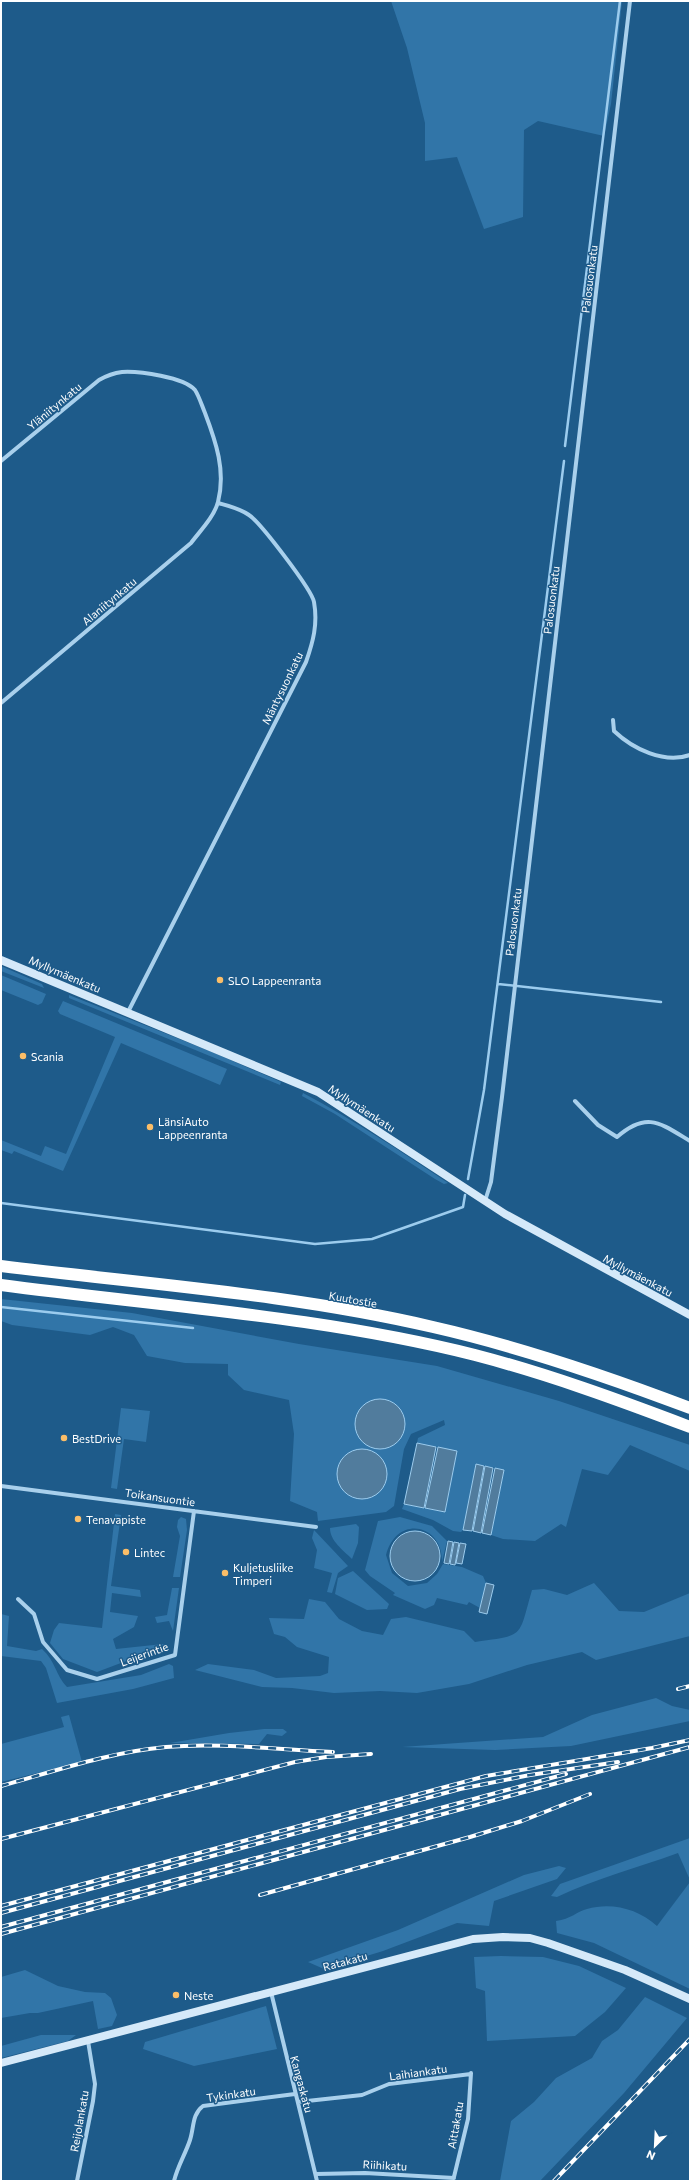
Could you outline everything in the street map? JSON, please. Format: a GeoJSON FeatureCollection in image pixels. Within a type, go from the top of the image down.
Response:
{"type":"FeatureCollection","features":[{"type":"Feature","properties":{"kind":"highway","name":"Kuutostie"},"geometry":{"type":"LineString","coordinates":[[1,1266],[271,1299],[345,1310],[432,1327],[522,1349],[612,1379],[690,1408]]}},
{"type":"Feature","properties":{"kind":"highway"},"geometry":{"type":"LineString","coordinates":[[1,1285],[302,1323],[398,1339],[474,1355],[544,1375],[690,1427]]}},
{"type":"Feature","properties":{"kind":"main road","name":"Myllymäenkatu"},"geometry":{"type":"LineString","coordinates":[[1,960],[318,1092],[485,1201],[537,1232],[690,1315]]}},
{"type":"Feature","properties":{"kind":"main road","name":"Ratakatu"},"geometry":{"type":"LineString","coordinates":[[1,2063],[473,1939],[503,1937],[530,1938],[548,1943],[625,1970],[690,2000]]}},
{"type":"Feature","properties":{"kind":"street","name":"Palosuonkatu"},"geometry":{"type":"LineString","coordinates":[[485,1201],[491,1182],[501,1105],[630,1]]}},
{"type":"Feature","properties":{"kind":"street","name":"Yläniitynkatu"},"geometry":{"type":"LineString","coordinates":[[1,461],[99,380],[122,372],[166,377],[187,384],[195,390],[217,443],[220,464],[218,503]]}},
{"type":"Feature","properties":{"kind":"street","name":"Alaniitynkatu"},"geometry":{"type":"LineString","coordinates":[[1,703],[191,543],[210,518],[218,503]]}},
{"type":"Feature","properties":{"kind":"street","name":"Mäntysuonkatu"},"geometry":{"type":"LineString","coordinates":[[128,1012],[306,662],[316,633],[314,601],[294,568],[250,516],[235,507],[218,503]]}},
{"type":"Feature","properties":{"kind":"street"},"geometry":{"type":"LineString","coordinates":[[613,720],[614,731],[623,739],[648,753],[668,758],[681,758],[690,755]]}},
{"type":"Feature","properties":{"kind":"street"},"geometry":{"type":"LineString","coordinates":[[575,1101],[598,1125],[617,1137],[628,1128],[643,1120],[657,1123],[690,1141]]}},
{"type":"Feature","properties":{"kind":"street","name":"Toikansuontie"},"geometry":{"type":"LineString","coordinates":[[1,1486],[316,1527]]}},
{"type":"Feature","properties":{"kind":"street","name":"Leijerintie"},"geometry":{"type":"LineString","coordinates":[[18,1599],[34,1614],[43,1642],[67,1670],[97,1679],[175,1655],[194,1511]]}},
{"type":"Feature","properties":{"kind":"street","name":"Kangaskatu"},"geometry":{"type":"LineString","coordinates":[[271,1992],[294,2094],[298,2102],[317,2181]]}},
{"type":"Feature","properties":{"kind":"street","name":"Reijolankatu"},"geometry":{"type":"LineString","coordinates":[[78,2181],[95,2084],[88,2041]]}},
{"type":"Feature","properties":{"kind":"street","name":"Laihiankatu"},"geometry":{"type":"LineString","coordinates":[[298,2102],[362,2095],[389,2084],[472,2073]]}},
{"type":"Feature","properties":{"kind":"street","name":"Aittakatu"},"geometry":{"type":"LineString","coordinates":[[454,2179],[468,2118],[472,2073]]}},
{"type":"Feature","properties":{"kind":"street","name":"Tykinkatu"},"geometry":{"type":"LineString","coordinates":[[174,2181],[177,2166],[190,2140],[195,2116],[203,2106],[294,2094]]}},
{"type":"Feature","properties":{"kind":"street","name":"Riihikatu"},"geometry":{"type":"LineString","coordinates":[[316,2174],[365,2173],[454,2179]]}},
{"type":"Feature","properties":{"kind":"shaded area"},"geometry":{"type":"Polygon","coordinates":[[[391,1],[622,1],[611,104],[604,136],[538,121],[524,130],[523,217],[484,229],[457,157],[425,161],[425,123],[407,48],[391,1]]]}},
{"type":"Feature","properties":{"kind":"shaded area"},"geometry":{"type":"Polygon","coordinates":[[[1,966],[42,984],[44,988],[1,971],[1,966]]]}},
{"type":"Feature","properties":{"kind":"shaded area"},"geometry":{"type":"Polygon","coordinates":[[[1,975],[46,994],[42,1003],[38,1005],[1,990],[1,975]]]}},
{"type":"Feature","properties":{"kind":"shaded area"},"geometry":{"type":"Polygon","coordinates":[[[69,995],[212,1052],[281,1082],[280,1085],[69,998],[69,995]]]}},
{"type":"Feature","properties":{"kind":"shaded area"},"geometry":{"type":"Polygon","coordinates":[[[63,1001],[227,1069],[220,1085],[121,1043],[63,1171],[14,1151],[12,1154],[1,1150],[1,1140],[41,1156],[45,1146],[66,1154],[115,1037],[60,1014],[58,1011],[63,1001]]]}},
{"type":"Feature","properties":{"kind":"shaded area"},"geometry":{"type":"Polygon","coordinates":[[[303,1093],[359,1125],[448,1183],[444,1184],[435,1179],[335,1114],[302,1096],[303,1093]]]}},
{"type":"Feature","properties":{"kind":"shaded area"},"geometry":{"type":"Polygon","coordinates":[[[1,1299],[132,1313],[299,1344],[437,1366],[559,1401],[690,1445],[690,1471],[630,1445],[608,1475],[582,1469],[566,1527],[561,1524],[535,1541],[503,1539],[491,1535],[504,1470],[476,1464],[463,1530],[461,1532],[453,1531],[433,1520],[402,1509],[404,1504],[445,1512],[457,1451],[417,1443],[418,1438],[445,1425],[444,1420],[411,1434],[404,1449],[394,1506],[386,1512],[318,1521],[317,1512],[290,1501],[294,1434],[289,1400],[244,1390],[228,1375],[228,1364],[185,1363],[147,1356],[134,1335],[113,1327],[90,1335],[12,1325],[1,1321],[1,1299]]]}},
{"type":"Feature","properties":{"kind":"shaded area"},"geometry":{"type":"Polygon","coordinates":[[[375,1399],[385,1399],[398,1406],[405,1419],[405,1429],[398,1442],[385,1449],[375,1449],[366,1445],[359,1438],[355,1429],[355,1419],[359,1410],[366,1403],[375,1399]]]}},
{"type":"Feature","properties":{"kind":"shaded area"},"geometry":{"type":"Polygon","coordinates":[[[121,1408],[150,1411],[146,1442],[124,1439],[117,1489],[111,1488],[121,1408]]]}},
{"type":"Feature","properties":{"kind":"shaded area"},"geometry":{"type":"Polygon","coordinates":[[[417,1443],[436,1447],[424,1508],[404,1504],[417,1443]]]}},
{"type":"Feature","properties":{"kind":"shaded area"},"geometry":{"type":"Polygon","coordinates":[[[438,1447],[457,1451],[445,1512],[425,1508],[438,1447]]]}},
{"type":"Feature","properties":{"kind":"shaded area"},"geometry":{"type":"Polygon","coordinates":[[[357,1449],[367,1449],[380,1456],[387,1469],[387,1479],[380,1492],[367,1499],[357,1499],[348,1495],[341,1488],[337,1479],[337,1469],[341,1460],[348,1453],[357,1449]]]}},
{"type":"Feature","properties":{"kind":"shaded area"},"geometry":{"type":"Polygon","coordinates":[[[476,1464],[484,1466],[472,1531],[463,1530],[476,1464]]]}},
{"type":"Feature","properties":{"kind":"shaded area"},"geometry":{"type":"Polygon","coordinates":[[[485,1466],[493,1468],[481,1533],[473,1531],[485,1466]]]}},
{"type":"Feature","properties":{"kind":"shaded area"},"geometry":{"type":"Polygon","coordinates":[[[495,1468],[504,1470],[491,1535],[482,1533],[495,1468]]]}},
{"type":"Feature","properties":{"kind":"shaded area"},"geometry":{"type":"Polygon","coordinates":[[[115,1514],[121,1515],[111,1586],[140,1590],[141,1597],[112,1593],[110,1612],[138,1616],[134,1627],[113,1639],[116,1649],[163,1644],[166,1646],[97,1672],[63,1659],[50,1643],[54,1630],[59,1623],[102,1628],[115,1514]]]}},
{"type":"Feature","properties":{"kind":"shaded area"},"geometry":{"type":"Polygon","coordinates":[[[181,1517],[186,1519],[187,1530],[180,1577],[173,1577],[180,1536],[177,1527],[178,1520],[181,1517]]]}},
{"type":"Feature","properties":{"kind":"shaded area"},"geometry":{"type":"Polygon","coordinates":[[[400,1517],[432,1526],[447,1541],[442,1562],[440,1549],[435,1539],[428,1532],[418,1529],[409,1529],[400,1533],[392,1542],[386,1555],[392,1573],[408,1586],[427,1583],[437,1574],[443,1564],[462,1567],[483,1576],[486,1583],[480,1608],[469,1602],[467,1605],[437,1598],[434,1605],[425,1609],[393,1595],[395,1593],[370,1576],[365,1570],[378,1521],[400,1517]]]}},
{"type":"Feature","properties":{"kind":"shaded area"},"geometry":{"type":"Polygon","coordinates":[[[356,1524],[359,1527],[358,1543],[352,1559],[341,1549],[332,1537],[330,1528],[356,1524]]]}},
{"type":"Feature","properties":{"kind":"shaded area"},"geometry":{"type":"Polygon","coordinates":[[[314,1530],[348,1566],[338,1573],[332,1593],[327,1592],[332,1573],[314,1568],[317,1550],[312,1538],[314,1530]]]}},
{"type":"Feature","properties":{"kind":"shaded area"},"geometry":{"type":"Polygon","coordinates":[[[410,1531],[420,1531],[433,1538],[440,1551],[440,1561],[433,1574],[420,1581],[410,1581],[401,1577],[394,1570],[390,1561],[390,1551],[394,1542],[401,1535],[410,1531]]]}},
{"type":"Feature","properties":{"kind":"shaded area"},"geometry":{"type":"Polygon","coordinates":[[[448,1541],[453,1542],[449,1564],[444,1563],[448,1541]]]}},
{"type":"Feature","properties":{"kind":"shaded area"},"geometry":{"type":"Polygon","coordinates":[[[454,1542],[459,1543],[455,1565],[450,1564],[454,1542]]]}},
{"type":"Feature","properties":{"kind":"shaded area"},"geometry":{"type":"Polygon","coordinates":[[[460,1543],[466,1544],[462,1564],[456,1563],[460,1543]]]}},
{"type":"Feature","properties":{"kind":"shaded area"},"geometry":{"type":"Polygon","coordinates":[[[353,1571],[389,1604],[387,1609],[367,1610],[335,1594],[338,1578],[353,1571]]]}},
{"type":"Feature","properties":{"kind":"shaded area"},"geometry":{"type":"Polygon","coordinates":[[[486,1583],[494,1585],[487,1614],[479,1612],[486,1583]]]}},
{"type":"Feature","properties":{"kind":"shaded area"},"geometry":{"type":"Polygon","coordinates":[[[594,1583],[619,1611],[644,1612],[690,1593],[690,1636],[596,1660],[582,1652],[527,1665],[469,1684],[417,1693],[380,1691],[334,1693],[292,1688],[262,1687],[195,1670],[208,1664],[254,1670],[276,1678],[320,1676],[328,1673],[329,1657],[297,1647],[285,1637],[274,1634],[269,1618],[304,1619],[309,1599],[325,1602],[339,1619],[362,1631],[383,1635],[391,1619],[406,1617],[464,1631],[475,1642],[503,1638],[512,1635],[517,1631],[521,1626],[532,1590],[544,1589],[567,1595],[594,1583]]]}},
{"type":"Feature","properties":{"kind":"shaded area"},"geometry":{"type":"Polygon","coordinates":[[[172,1588],[179,1588],[173,1631],[169,1621],[157,1623],[155,1617],[167,1615],[172,1588]]]}},
{"type":"Feature","properties":{"kind":"shaded area"},"geometry":{"type":"Polygon","coordinates":[[[1,1614],[9,1616],[7,1646],[36,1651],[42,1649],[47,1654],[67,1687],[141,1675],[169,1664],[173,1666],[174,1678],[133,1689],[57,1703],[46,1668],[41,1661],[1,1656],[1,1614]]]}},
{"type":"Feature","properties":{"kind":"shaded area"},"geometry":{"type":"Polygon","coordinates":[[[656,1698],[672,1706],[690,1710],[690,1721],[571,1746],[495,1750],[402,1747],[543,1737],[592,1715],[656,1698]]]}},
{"type":"Feature","properties":{"kind":"shaded area"},"geometry":{"type":"Polygon","coordinates":[[[69,1715],[82,1762],[1,1782],[1,1744],[64,1727],[61,1717],[69,1715]]]}},
{"type":"Feature","properties":{"kind":"shaded area"},"geometry":{"type":"Polygon","coordinates":[[[264,1729],[283,1729],[287,1732],[282,1736],[267,1734],[259,1744],[170,1743],[229,1733],[264,1729]]]}},
{"type":"Feature","properties":{"kind":"shaded area"},"geometry":{"type":"Polygon","coordinates":[[[690,1838],[690,1880],[678,1853],[602,1879],[557,1897],[551,1896],[560,1884],[690,1838]]]}},
{"type":"Feature","properties":{"kind":"shaded area"},"geometry":{"type":"Polygon","coordinates":[[[559,1866],[566,1868],[557,1879],[494,1901],[489,1926],[457,1923],[383,1951],[324,1969],[308,1962],[398,1930],[524,1875],[559,1866]]]}},
{"type":"Feature","properties":{"kind":"shaded area"},"geometry":{"type":"Polygon","coordinates":[[[690,1882],[690,1989],[594,1943],[557,1933],[556,1921],[566,1919],[587,1909],[606,1906],[624,1908],[633,1911],[650,1920],[657,1926],[690,1882]]]}},
{"type":"Feature","properties":{"kind":"shaded area"},"geometry":{"type":"Polygon","coordinates":[[[474,1957],[543,1957],[579,1966],[626,1988],[605,2012],[575,2036],[487,2041],[485,1991],[476,1988],[474,1957]]]}},
{"type":"Feature","properties":{"kind":"shaded area"},"geometry":{"type":"Polygon","coordinates":[[[25,1970],[58,1986],[85,1992],[105,1993],[111,1998],[117,2015],[112,2026],[98,2029],[93,2001],[38,2013],[1,2018],[1,1977],[25,1970]]]}},
{"type":"Feature","properties":{"kind":"shaded area"},"geometry":{"type":"Polygon","coordinates":[[[645,1997],[687,2018],[624,2093],[540,2181],[500,2181],[511,2121],[534,2102],[556,2078],[592,2058],[602,2041],[618,2030],[645,1997]]]}},
{"type":"Feature","properties":{"kind":"shaded area"},"geometry":{"type":"Polygon","coordinates":[[[266,2006],[277,2049],[194,2066],[143,2049],[145,2042],[266,2006]]]}},
{"type":"Feature","properties":{"kind":"shaded area"},"geometry":{"type":"Polygon","coordinates":[[[41,2035],[76,2035],[68,2041],[1,2058],[1,2046],[41,2035]]]}},
{"type":"Feature","properties":{"kind":"waterway"},"geometry":{"type":"LineString","coordinates":[[565,446],[620,1]]}},
{"type":"Feature","properties":{"kind":"waterway"},"geometry":{"type":"LineString","coordinates":[[468,1179],[484,1090],[564,461]]}},
{"type":"Feature","properties":{"kind":"waterway"},"geometry":{"type":"LineString","coordinates":[[498,984],[661,1002]]}},
{"type":"Feature","properties":{"kind":"waterway"},"geometry":{"type":"LineString","coordinates":[[1,1203],[315,1244],[372,1239],[463,1207],[465,1195]]}},
{"type":"Feature","properties":{"kind":"waterway"},"geometry":{"type":"LineString","coordinates":[[1,1307],[193,1328]]}},
{"type":"Feature","properties":{"kind":"railway"},"geometry":{"type":"LineString","coordinates":[[678,1689],[690,1686]]}},
{"type":"Feature","properties":{"kind":"railway"},"geometry":{"type":"LineString","coordinates":[[1,1906],[486,1776],[652,1748],[690,1740]]}},
{"type":"Feature","properties":{"kind":"railway"},"geometry":{"type":"LineString","coordinates":[[1,1786],[62,1768],[145,1749],[207,1745],[333,1752]]}},
{"type":"Feature","properties":{"kind":"railway"},"geometry":{"type":"LineString","coordinates":[[1,1934],[690,1747]]}},
{"type":"Feature","properties":{"kind":"railway"},"geometry":{"type":"LineString","coordinates":[[1,1839],[295,1762],[326,1757],[371,1754]]}},
{"type":"Feature","properties":{"kind":"railway"},"geometry":{"type":"LineString","coordinates":[[1,1913],[460,1789],[530,1775],[618,1762]]}},
{"type":"Feature","properties":{"kind":"railway"},"geometry":{"type":"LineString","coordinates":[[1,1927],[566,1774]]}},
{"type":"Feature","properties":{"kind":"railway"},"geometry":{"type":"LineString","coordinates":[[260,1895],[470,1837],[522,1821],[590,1794]]}},
{"type":"Feature","properties":{"kind":"railway"},"geometry":{"type":"LineString","coordinates":[[554,2181],[690,2039]]}},
{"type":"Feature","properties":{"kind":"place","name":"SLO Lappeenranta"},"geometry":{"type":"Point","coordinates":[220,980]}},
{"type":"Feature","properties":{"kind":"place","name":"Scania"},"geometry":{"type":"Point","coordinates":[23,1056]}},
{"type":"Feature","properties":{"kind":"place","name":"LänsiAuto Lappeenranta"},"geometry":{"type":"Point","coordinates":[150,1127]}},
{"type":"Feature","properties":{"kind":"place","name":"BestDrive"},"geometry":{"type":"Point","coordinates":[64,1438]}},
{"type":"Feature","properties":{"kind":"place","name":"Tenavapiste"},"geometry":{"type":"Point","coordinates":[78,1519]}},
{"type":"Feature","properties":{"kind":"place","name":"Lintec"},"geometry":{"type":"Point","coordinates":[126,1552]}},
{"type":"Feature","properties":{"kind":"place","name":"Kuljetusliike Timperi"},"geometry":{"type":"Point","coordinates":[225,1573]}},
{"type":"Feature","properties":{"kind":"place","name":"Neste"},"geometry":{"type":"Point","coordinates":[176,1995]}}]}
